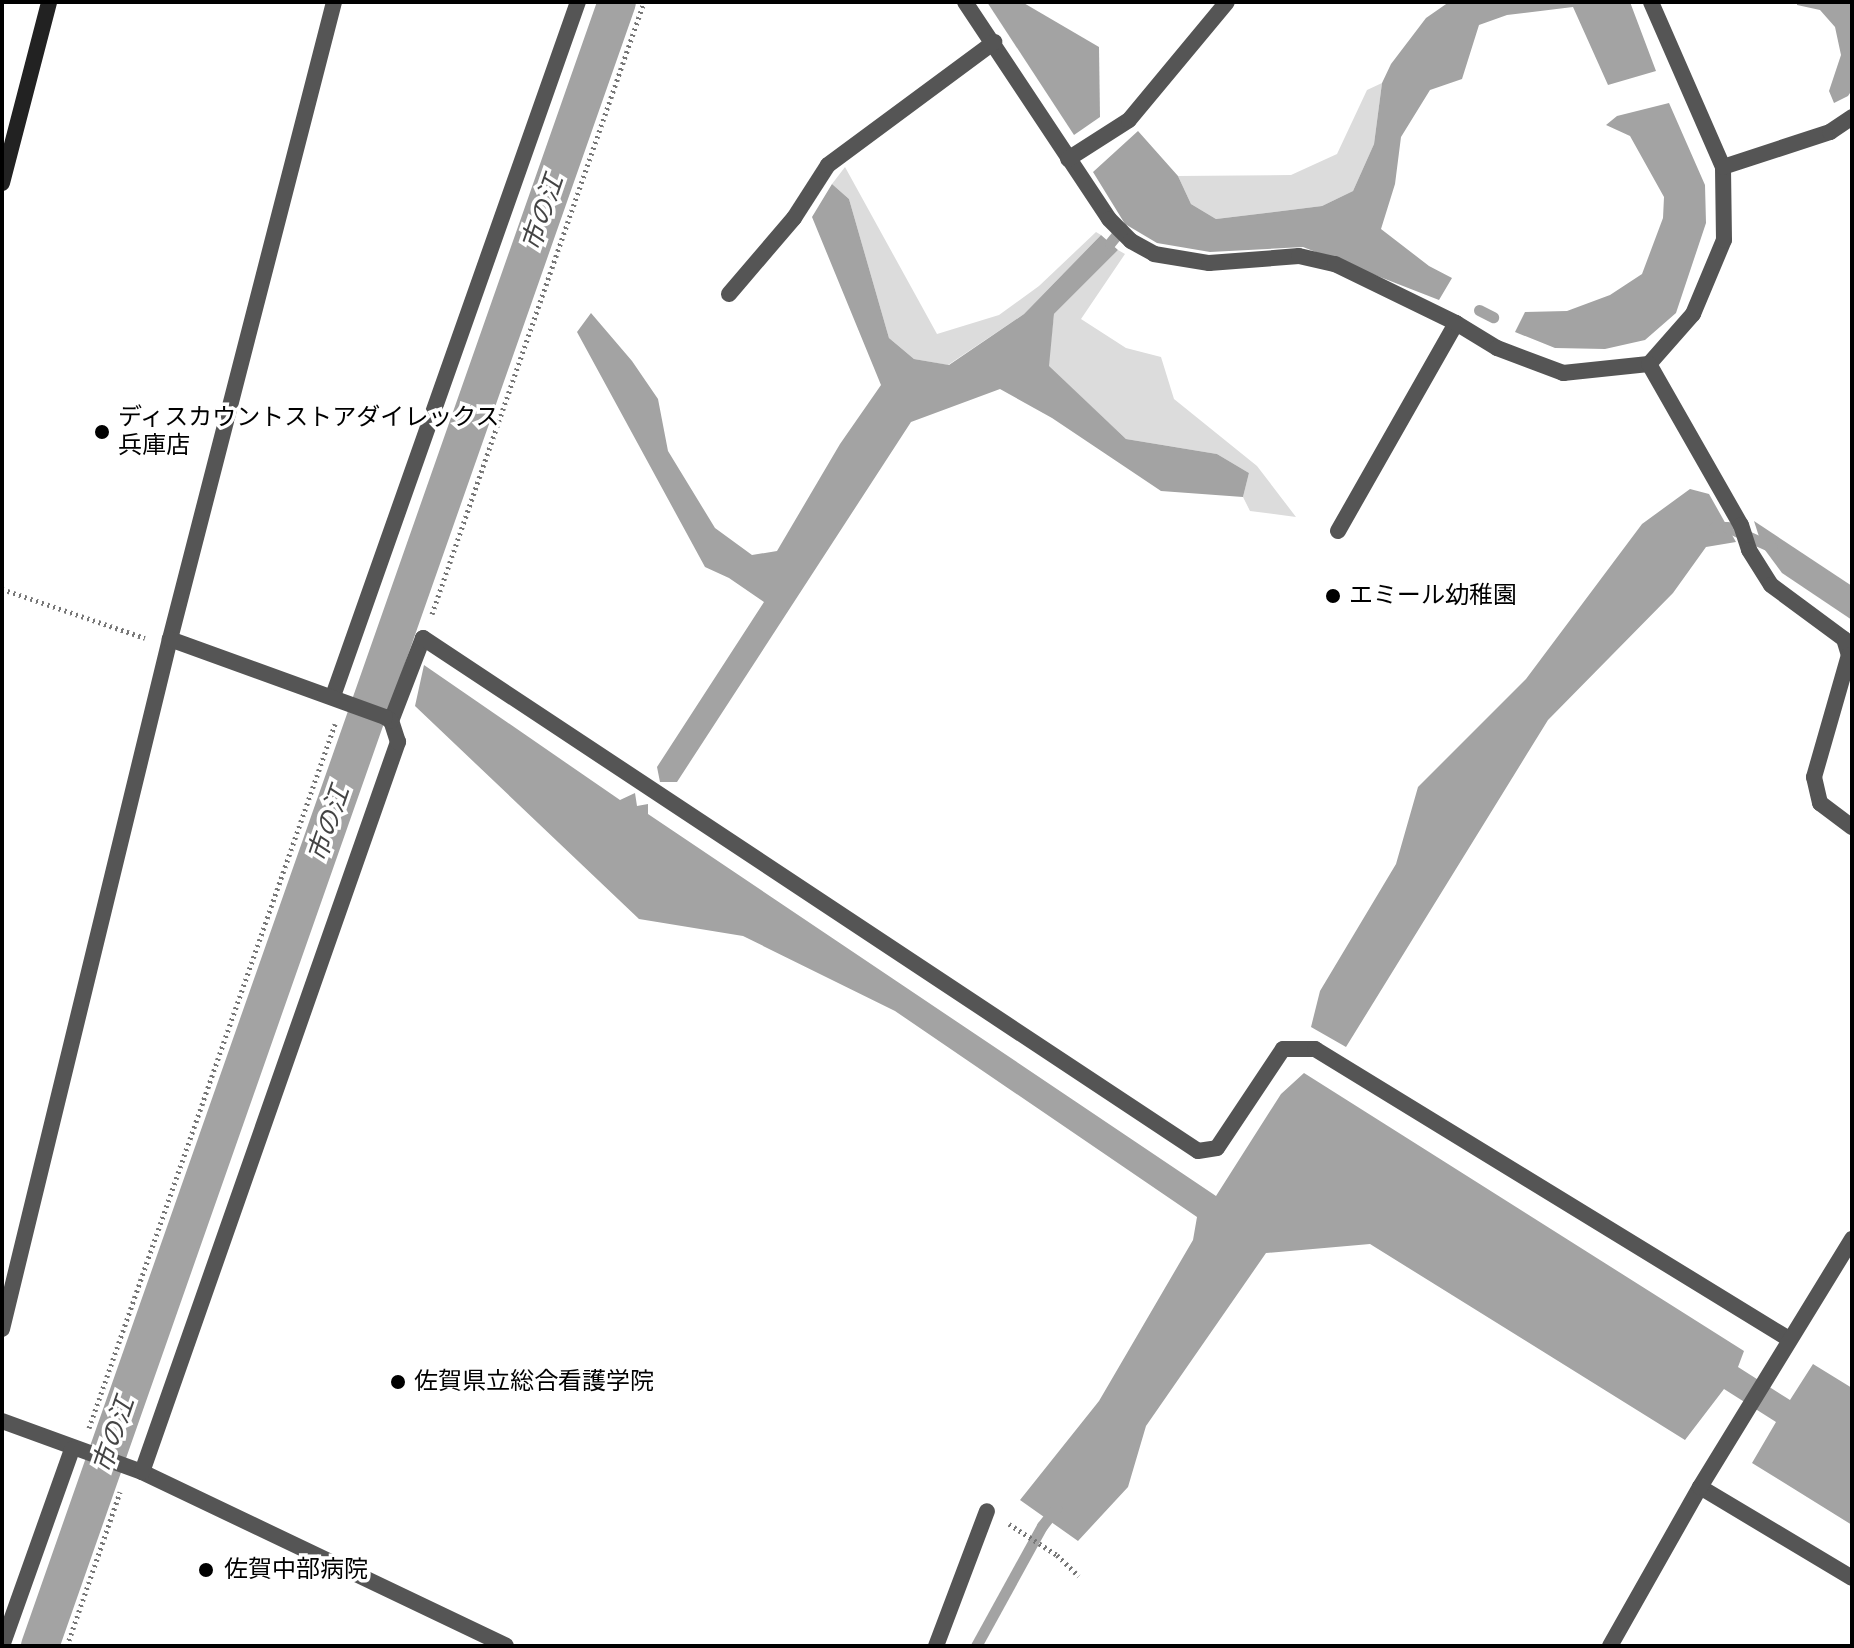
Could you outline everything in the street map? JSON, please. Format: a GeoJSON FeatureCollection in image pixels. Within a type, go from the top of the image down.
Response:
{"type":"FeatureCollection","features":[{"type":"Feature","properties":{"kind":"main road"},"geometry":{"type":"LineString","coordinates":[[2,183],[49,2]]}},
{"type":"Feature","properties":{"kind":"street"},"geometry":{"type":"LineString","coordinates":[[2,1329],[170,639],[334,2]]}},
{"type":"Feature","properties":{"kind":"street"},"geometry":{"type":"LineString","coordinates":[[338,698],[578,2]]}},
{"type":"Feature","properties":{"kind":"street"},"geometry":{"type":"LineString","coordinates":[[965,2],[1109,219],[1131,241],[1154,254],[1209,263],[1299,256],[1335,264],[1456,323],[1497,348],[1563,373],[1649,364],[1693,314],[1724,240],[1723,167],[1651,2]]}},
{"type":"Feature","properties":{"kind":"street"},"geometry":{"type":"LineString","coordinates":[[1068,159],[1129,120],[1227,2]]}},
{"type":"Feature","properties":{"kind":"street"},"geometry":{"type":"LineString","coordinates":[[729,294],[794,218],[828,165],[994,42]]}},
{"type":"Feature","properties":{"kind":"street"},"geometry":{"type":"LineString","coordinates":[[1723,167],[1830,132],[1852,117]]}},
{"type":"Feature","properties":{"kind":"street"},"geometry":{"type":"LineString","coordinates":[[1338,531],[1456,323]]}},
{"type":"Feature","properties":{"kind":"street"},"geometry":{"type":"LineString","coordinates":[[1649,364],[1741,525],[1749,550],[1771,585],[1844,639],[1849,655],[1814,777],[1820,803],[1852,827]]}},
{"type":"Feature","properties":{"kind":"street"},"geometry":{"type":"LineString","coordinates":[[388,719],[423,638],[1198,1151],[1217,1148],[1283,1049],[1315,1049],[1789,1339]]}},
{"type":"Feature","properties":{"kind":"street"},"geometry":{"type":"LineString","coordinates":[[135,1470],[398,742],[388,719],[338,698],[170,639]]}},
{"type":"Feature","properties":{"kind":"street"},"geometry":{"type":"LineString","coordinates":[[1610,1646],[1700,1487],[1852,1239]]}},
{"type":"Feature","properties":{"kind":"street"},"geometry":{"type":"LineString","coordinates":[[2,1421],[135,1470],[506,1646]]}},
{"type":"Feature","properties":{"kind":"street"},"geometry":{"type":"LineString","coordinates":[[2,1646],[76,1450]]}},
{"type":"Feature","properties":{"kind":"street"},"geometry":{"type":"LineString","coordinates":[[1700,1487],[1852,1578]]}},
{"type":"Feature","properties":{"kind":"street"},"geometry":{"type":"LineString","coordinates":[[936,1646],[987,1511]]}},
{"type":"Feature","properties":{"kind":"path"},"geometry":{"type":"LineString","coordinates":[[423,638],[644,2]]}},
{"type":"Feature","properties":{"kind":"path"},"geometry":{"type":"LineString","coordinates":[[2,589],[157,643],[170,639]]}},
{"type":"Feature","properties":{"kind":"path"},"geometry":{"type":"LineString","coordinates":[[76,1450],[338,698]]}},
{"type":"Feature","properties":{"kind":"path"},"geometry":{"type":"LineString","coordinates":[[67,1646],[135,1470]]}},
{"type":"Feature","properties":{"kind":"path"},"geometry":{"type":"LineString","coordinates":[[1009,1524],[1057,1555],[1079,1576]]}},
{"type":"Feature","properties":{"kind":"shaded area"},"geometry":{"type":"Polygon","coordinates":[[[987,2],[1022,2],[1099,47],[1100,117],[1074,135],[987,2]]]}},
{"type":"Feature","properties":{"kind":"shaded area"},"geometry":{"type":"Polygon","coordinates":[[[1449,2],[1630,2],[1656,71],[1608,85],[1573,7],[1507,15],[1479,25],[1462,79],[1430,90],[1401,137],[1395,184],[1381,229],[1429,266],[1452,278],[1439,300],[1303,247],[1210,252],[1157,243],[1125,224],[1093,172],[1138,131],[1178,176],[1191,204],[1216,219],[1322,206],[1353,191],[1374,144],[1382,83],[1391,64],[1426,18],[1449,2]]]}},
{"type":"Feature","properties":{"kind":"shaded area"},"geometry":{"type":"Polygon","coordinates":[[[1797,2],[1852,2],[1852,90],[1848,96],[1834,103],[1829,91],[1841,55],[1835,27],[1820,10],[1797,5],[1797,2]]]}},
{"type":"Feature","properties":{"kind":"shaded area"},"geometry":{"type":"Polygon","coordinates":[[[1382,83],[1374,144],[1353,191],[1322,206],[1216,219],[1191,204],[1178,176],[1291,175],[1337,154],[1367,90],[1382,83]]]}},
{"type":"Feature","properties":{"kind":"shaded area"},"geometry":{"type":"Polygon","coordinates":[[[1669,103],[1705,185],[1706,223],[1676,313],[1645,340],[1605,349],[1555,348],[1515,332],[1525,312],[1567,311],[1610,295],[1642,274],[1663,218],[1664,197],[1630,136],[1606,125],[1617,116],[1669,103]]]}},
{"type":"Feature","properties":{"kind":"shaded area"},"geometry":{"type":"Polygon","coordinates":[[[845,167],[937,334],[999,315],[1039,286],[1096,232],[1101,235],[1024,314],[948,365],[914,359],[889,338],[849,199],[832,184],[845,167]]]}},
{"type":"Feature","properties":{"kind":"shaded area"},"geometry":{"type":"Polygon","coordinates":[[[832,184],[849,199],[889,338],[914,359],[949,365],[1024,314],[1101,235],[1118,250],[1054,314],[1049,366],[1126,439],[1217,454],[1249,473],[1243,497],[1161,491],[1052,418],[1000,389],[911,422],[677,782],[660,782],[657,767],[764,602],[729,578],[705,567],[577,332],[591,313],[632,361],[658,399],[668,451],[715,528],[752,555],[777,551],[840,444],[881,385],[812,217],[832,184]]]}},
{"type":"Feature","properties":{"kind":"shaded area"},"geometry":{"type":"Polygon","coordinates":[[[1118,250],[1125,254],[1081,319],[1126,348],[1161,357],[1174,399],[1257,466],[1296,517],[1250,511],[1243,497],[1249,473],[1217,454],[1126,439],[1048,366],[1054,314],[1118,250]]]}},
{"type":"Feature","properties":{"kind":"shaded area"},"geometry":{"type":"Polygon","coordinates":[[[1690,489],[1709,494],[1736,542],[1706,547],[1673,593],[1548,720],[1346,1047],[1311,1027],[1320,991],[1396,864],[1418,787],[1526,679],[1642,524],[1690,489]]]}},
{"type":"Feature","properties":{"kind":"shaded area"},"geometry":{"type":"Polygon","coordinates":[[[1754,521],[1852,586],[1852,620],[1782,573],[1762,546],[1754,521]]]}},
{"type":"Feature","properties":{"kind":"shaded area"},"geometry":{"type":"Polygon","coordinates":[[[424,665],[620,800],[635,793],[637,806],[648,804],[648,814],[1216,1196],[1281,1094],[1304,1073],[1744,1351],[1738,1367],[1790,1400],[1813,1364],[1852,1388],[1852,1525],[1752,1463],[1776,1422],[1724,1389],[1685,1440],[1370,1244],[1266,1253],[1146,1426],[1128,1487],[1078,1541],[1020,1500],[1099,1401],[1193,1240],[1197,1217],[895,1011],[743,936],[639,919],[415,706],[424,665]]]}},
{"type":"Feature","properties":{"kind":"waterway","name":"市の江"},"geometry":{"type":"LineString","coordinates":[[40,1646],[617,2]]}},
{"type":"Feature","properties":{"kind":"waterway"},"geometry":{"type":"LineString","coordinates":[[1110,243],[1122,228]]}},
{"type":"Feature","properties":{"kind":"waterway"},"geometry":{"type":"LineString","coordinates":[[1479,310],[1493,317]]}},
{"type":"Feature","properties":{"kind":"waterway"},"geometry":{"type":"LineString","coordinates":[[1714,527],[1727,527],[1772,547]]}},
{"type":"Feature","properties":{"kind":"waterway"},"geometry":{"type":"LineString","coordinates":[[976,1646],[1042,1526],[1056,1508]]}},
{"type":"Feature","properties":{"kind":"place","name":"ディスカウントストアダイレックス 兵庫店"},"geometry":{"type":"Point","coordinates":[102,432]}},
{"type":"Feature","properties":{"kind":"place","name":"エミール幼稚園"},"geometry":{"type":"Point","coordinates":[1333,596]}},
{"type":"Feature","properties":{"kind":"place","name":"佐賀県立総合看護学院"},"geometry":{"type":"Point","coordinates":[398,1382]}},
{"type":"Feature","properties":{"kind":"place","name":"佐賀中部病院"},"geometry":{"type":"Point","coordinates":[206,1570]}}]}
